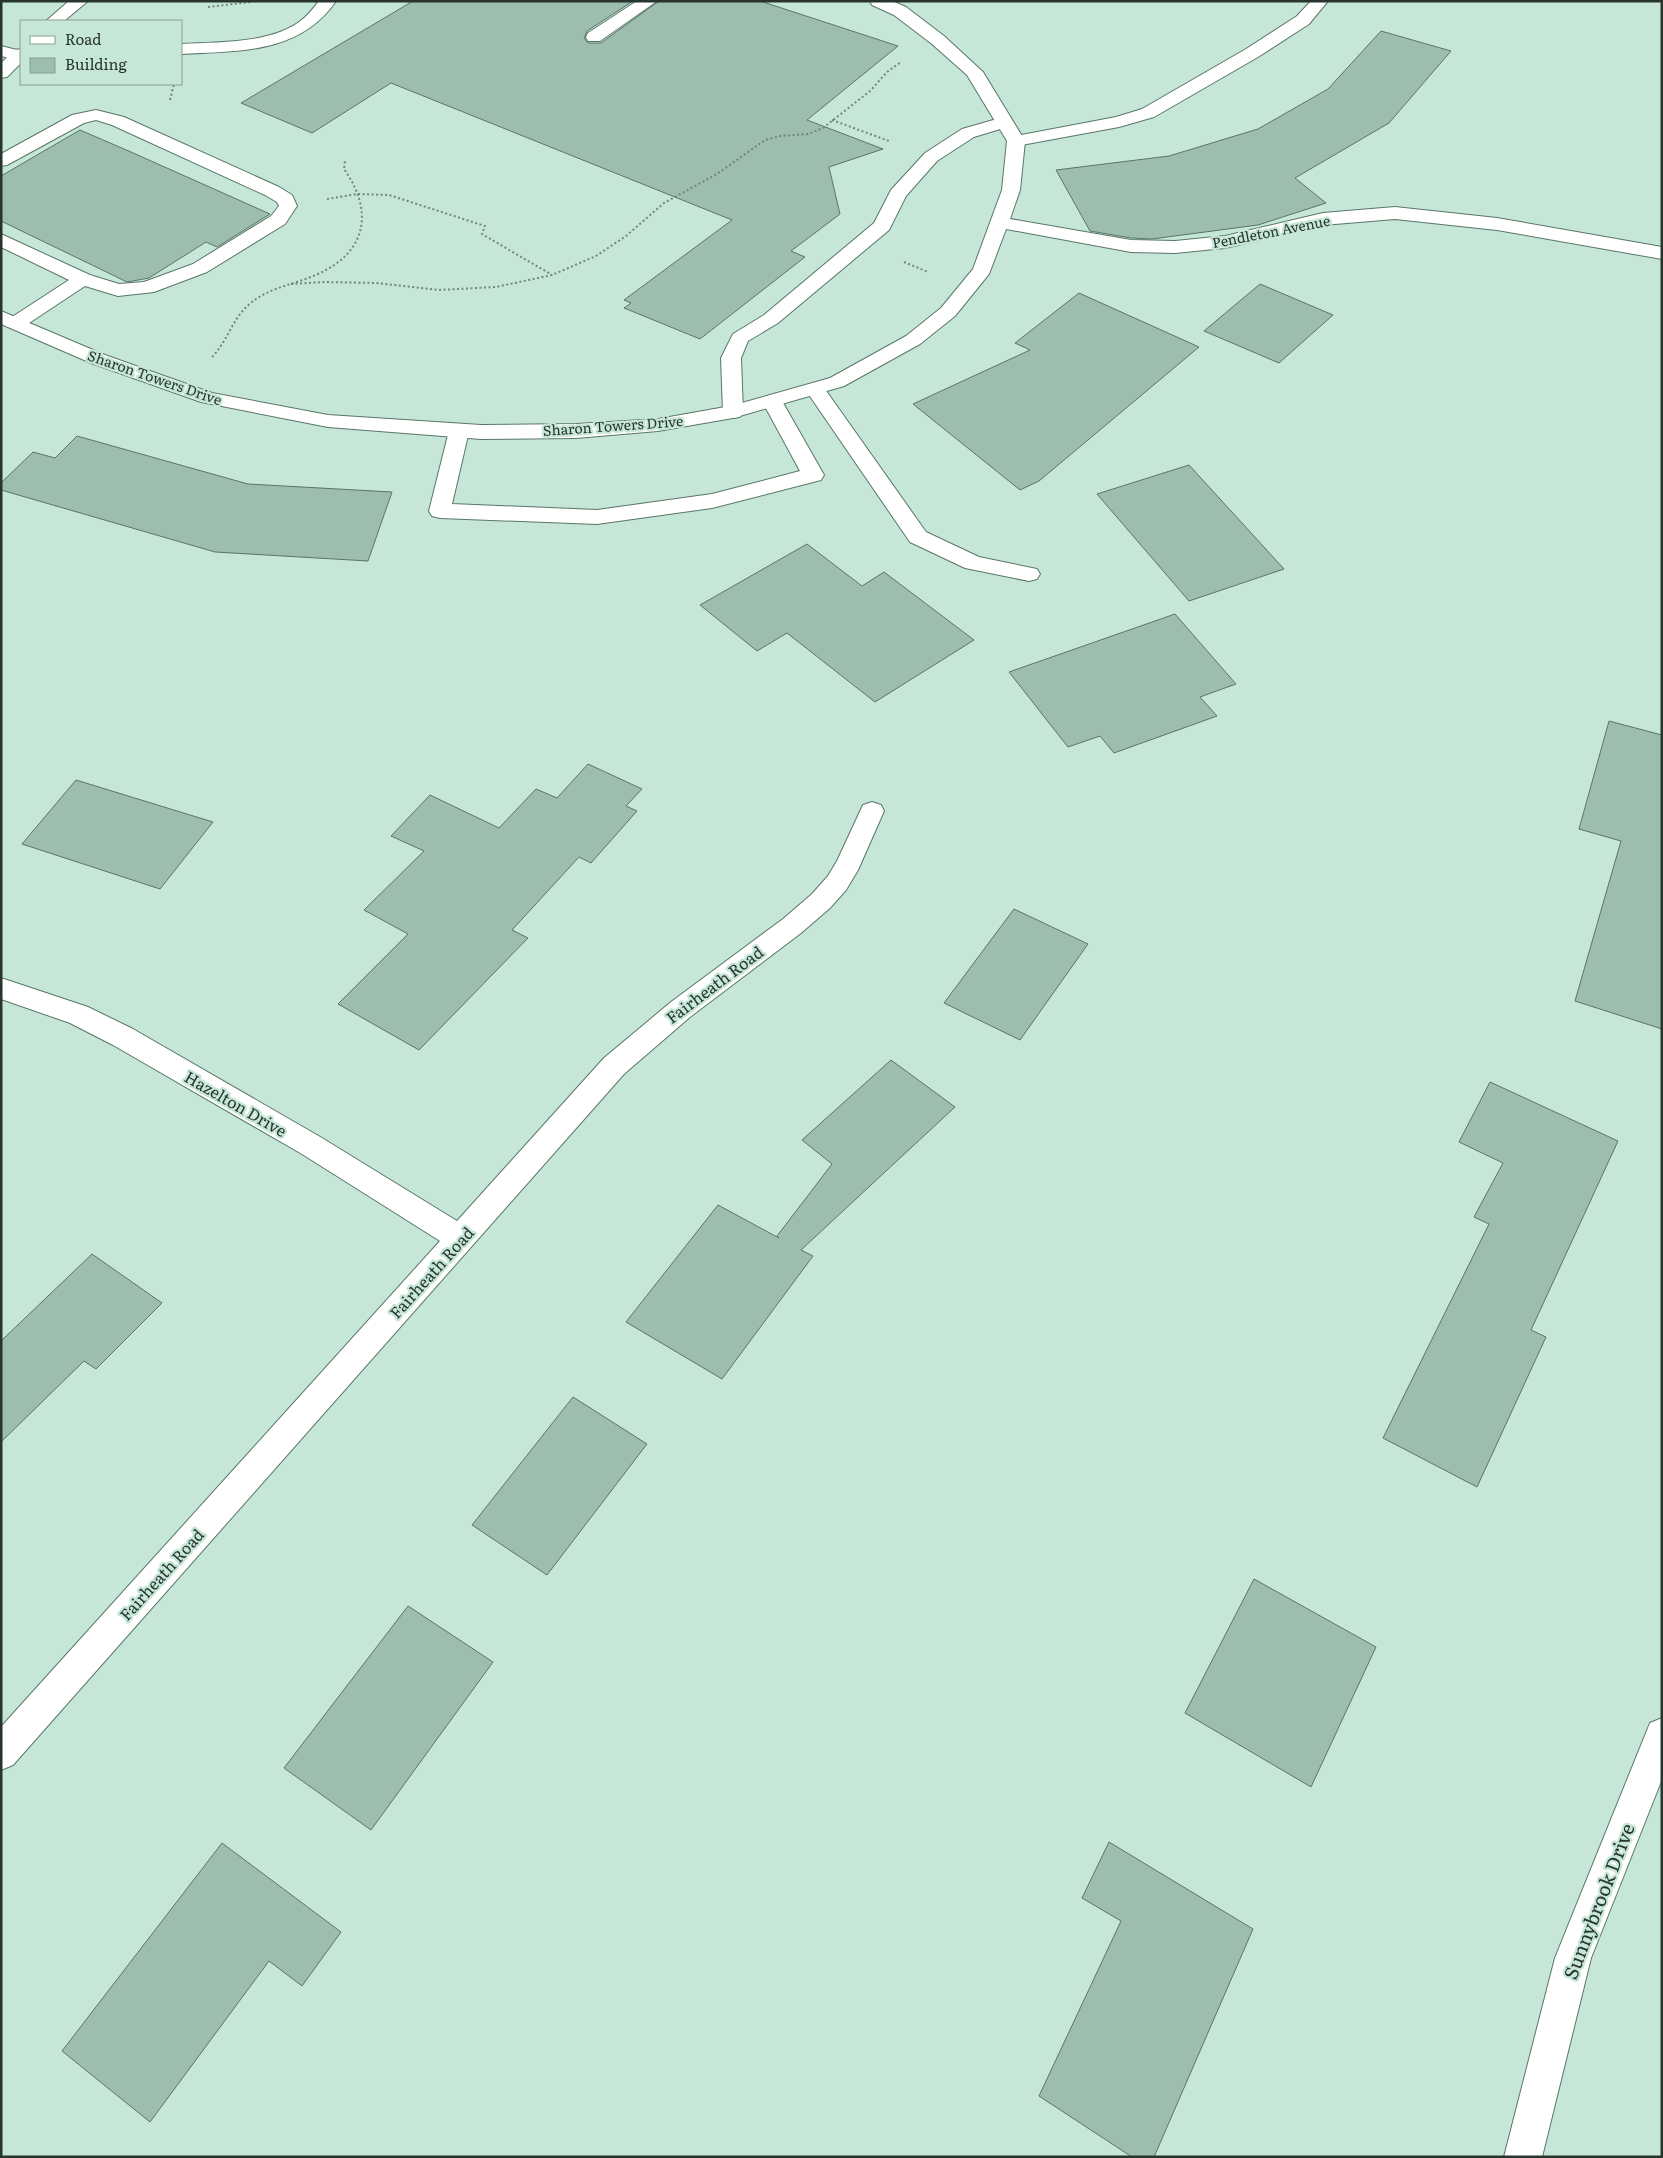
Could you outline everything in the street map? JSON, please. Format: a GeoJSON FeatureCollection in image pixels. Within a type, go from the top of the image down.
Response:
{"type":"FeatureCollection","features":[{"type":"Feature","properties":{"kind":"street"},"geometry":{"type":"LineString","coordinates":[[55,20],[80,1]]}},
{"type":"Feature","properties":{"kind":"street"},"geometry":{"type":"LineString","coordinates":[[182,49],[240,46],[274,40],[308,23],[328,1]]}},
{"type":"Feature","properties":{"kind":"street"},"geometry":{"type":"LineString","coordinates":[[594,37],[649,1]]}},
{"type":"Feature","properties":{"kind":"street"},"geometry":{"type":"LineString","coordinates":[[878,1],[900,11],[938,40],[974,72],[1016,141],[1119,122],[1148,113],[1252,53],[1303,20],[1320,1]]}},
{"type":"Feature","properties":{"kind":"street"},"geometry":{"type":"LineString","coordinates":[[1,51],[20,55]]}},
{"type":"Feature","properties":{"kind":"street"},"geometry":{"type":"LineString","coordinates":[[1,73],[20,56]]}},
{"type":"Feature","properties":{"kind":"street"},"geometry":{"type":"LineString","coordinates":[[1,161],[78,119],[96,116],[118,121],[272,191],[285,199],[288,206],[278,220],[200,268],[147,288],[118,290],[83,279],[1,240]]}},
{"type":"Feature","properties":{"kind":"street"},"geometry":{"type":"LineString","coordinates":[[733,412],[730,358],[740,338],[771,319],[882,226],[898,194],[930,157],[968,133],[1004,122]]}},
{"type":"Feature","properties":{"kind":"street","name":"Sharon Towers Drive"},"geometry":{"type":"LineString","coordinates":[[9,320],[98,359],[208,398],[328,421],[459,431],[576,431],[658,425],[733,412],[837,382],[913,340],[948,312],[982,270],[1011,190],[1016,141]]}},
{"type":"Feature","properties":{"kind":"street","name":"Pendleton Avenue"},"geometry":{"type":"LineString","coordinates":[[1000,222],[1131,246],[1175,247],[1225,242],[1323,219],[1395,213],[1497,224],[1662,253]]}},
{"type":"Feature","properties":{"kind":"street"},"geometry":{"type":"LineString","coordinates":[[9,320],[83,279]]}},
{"type":"Feature","properties":{"kind":"street"},"geometry":{"type":"LineString","coordinates":[[815,389],[918,537],[973,563],[1029,574]]}},
{"type":"Feature","properties":{"kind":"street"},"geometry":{"type":"LineString","coordinates":[[459,431],[440,511],[597,517],[712,500],[812,475],[772,401]]}},
{"type":"Feature","properties":{"kind":"street","name":"Fairheath Road"},"geometry":{"type":"LineString","coordinates":[[1,1753],[620,1059],[663,1021],[795,923],[830,892],[843,874],[855,851],[872,811]]}},
{"type":"Feature","properties":{"kind":"street","name":"Hazelton Drive"},"geometry":{"type":"LineString","coordinates":[[1,988],[78,1015],[123,1037],[312,1146],[461,1239]]}},
{"type":"Feature","properties":{"kind":"street","name":"Sunnybrook Drive"},"geometry":{"type":"LineString","coordinates":[[1523,2157],[1573,1958],[1662,1735]]}},
{"type":"Feature","properties":{"kind":"path"},"geometry":{"type":"LineString","coordinates":[[291,284],[325,282],[376,283],[438,290],[496,288],[552,275],[596,256],[626,236],[664,203],[717,174],[766,140],[780,136],[808,134],[823,128],[870,91],[887,72],[902,61]]}},
{"type":"Feature","properties":{"kind":"path"},"geometry":{"type":"LineString","coordinates":[[832,120],[897,144]]}},
{"type":"Feature","properties":{"kind":"path"},"geometry":{"type":"LineString","coordinates":[[212,357],[231,326],[250,303],[267,292],[319,274],[339,261],[352,248],[362,230],[363,210],[352,180],[344,169],[344,161]]}},
{"type":"Feature","properties":{"kind":"path"},"geometry":{"type":"LineString","coordinates":[[320,200],[357,194],[389,195],[485,226],[482,234],[552,275]]}},
{"type":"Feature","properties":{"kind":"path"},"geometry":{"type":"LineString","coordinates":[[896,259],[930,273]]}},
{"type":"Feature","properties":{"kind":"building"},"geometry":{"type":"Polygon","coordinates":[[[413,1],[633,1],[587,31],[584,38],[588,43],[601,43],[659,1],[760,1],[898,46],[807,120],[883,149],[829,167],[840,214],[791,251],[805,257],[700,339],[624,308],[631,303],[624,300],[732,220],[391,83],[312,133],[241,103],[413,1]]]}},
{"type":"Feature","properties":{"kind":"building"},"geometry":{"type":"Polygon","coordinates":[[[1381,31],[1451,51],[1389,123],[1295,178],[1326,203],[1258,225],[1152,239],[1131,238],[1090,231],[1056,170],[1169,156],[1258,129],[1328,89],[1381,31]]]}},
{"type":"Feature","properties":{"kind":"building"},"geometry":{"type":"Polygon","coordinates":[[[80,130],[270,214],[217,247],[206,242],[149,278],[127,282],[1,221],[1,176],[80,130]]]}},
{"type":"Feature","properties":{"kind":"building"},"geometry":{"type":"Polygon","coordinates":[[[1260,284],[1333,315],[1279,363],[1204,331],[1260,284]]]}},
{"type":"Feature","properties":{"kind":"building"},"geometry":{"type":"Polygon","coordinates":[[[1079,293],[1199,347],[1039,481],[1020,490],[913,404],[1030,350],[1015,343],[1079,293]]]}},
{"type":"Feature","properties":{"kind":"building"},"geometry":{"type":"Polygon","coordinates":[[[77,436],[248,484],[392,492],[368,561],[215,552],[1,490],[1,483],[33,452],[55,458],[77,436]]]}},
{"type":"Feature","properties":{"kind":"building"},"geometry":{"type":"Polygon","coordinates":[[[1189,465],[1284,569],[1189,601],[1097,494],[1189,465]]]}},
{"type":"Feature","properties":{"kind":"building"},"geometry":{"type":"Polygon","coordinates":[[[807,544],[862,586],[884,572],[974,640],[875,702],[787,633],[757,651],[700,605],[807,544]]]}},
{"type":"Feature","properties":{"kind":"building"},"geometry":{"type":"Polygon","coordinates":[[[1175,614],[1236,684],[1200,697],[1217,716],[1114,753],[1100,736],[1068,747],[1009,672],[1175,614]]]}},
{"type":"Feature","properties":{"kind":"building"},"geometry":{"type":"Polygon","coordinates":[[[1609,721],[1662,735],[1662,1029],[1575,1001],[1621,841],[1579,829],[1609,721]]]}},
{"type":"Feature","properties":{"kind":"building"},"geometry":{"type":"Polygon","coordinates":[[[588,764],[642,789],[626,806],[637,811],[591,863],[579,857],[512,930],[528,938],[419,1050],[338,1004],[408,934],[364,910],[424,851],[391,836],[430,795],[499,828],[536,789],[557,798],[588,764]]]}},
{"type":"Feature","properties":{"kind":"building"},"geometry":{"type":"Polygon","coordinates":[[[76,780],[213,822],[160,889],[22,844],[76,780]]]}},
{"type":"Feature","properties":{"kind":"building"},"geometry":{"type":"Polygon","coordinates":[[[1014,909],[1088,944],[1020,1040],[944,1003],[1014,909]]]}},
{"type":"Feature","properties":{"kind":"building"},"geometry":{"type":"Polygon","coordinates":[[[891,1060],[955,1107],[801,1250],[813,1256],[722,1379],[626,1322],[718,1205],[779,1238],[777,1236],[832,1164],[802,1140],[891,1060]]]}},
{"type":"Feature","properties":{"kind":"building"},"geometry":{"type":"Polygon","coordinates":[[[1490,1082],[1618,1141],[1531,1330],[1546,1337],[1477,1487],[1383,1438],[1489,1224],[1474,1217],[1503,1163],[1459,1142],[1490,1082]]]}},
{"type":"Feature","properties":{"kind":"building"},"geometry":{"type":"Polygon","coordinates":[[[92,1254],[162,1303],[96,1369],[84,1361],[1,1442],[1,1341],[92,1254]]]}},
{"type":"Feature","properties":{"kind":"building"},"geometry":{"type":"Polygon","coordinates":[[[573,1397],[647,1444],[547,1575],[472,1525],[573,1397]]]}},
{"type":"Feature","properties":{"kind":"building"},"geometry":{"type":"Polygon","coordinates":[[[1254,1579],[1376,1647],[1311,1787],[1185,1713],[1254,1579]]]}},
{"type":"Feature","properties":{"kind":"building"},"geometry":{"type":"Polygon","coordinates":[[[408,1606],[493,1662],[371,1830],[284,1768],[408,1606]]]}},
{"type":"Feature","properties":{"kind":"building"},"geometry":{"type":"Polygon","coordinates":[[[1109,1842],[1253,1929],[1154,2157],[1132,2157],[1039,2096],[1121,1921],[1082,1898],[1109,1842]]]}},
{"type":"Feature","properties":{"kind":"building"},"geometry":{"type":"Polygon","coordinates":[[[222,1843],[341,1932],[302,1986],[269,1961],[150,2122],[62,2051],[222,1843]]]}}]}
